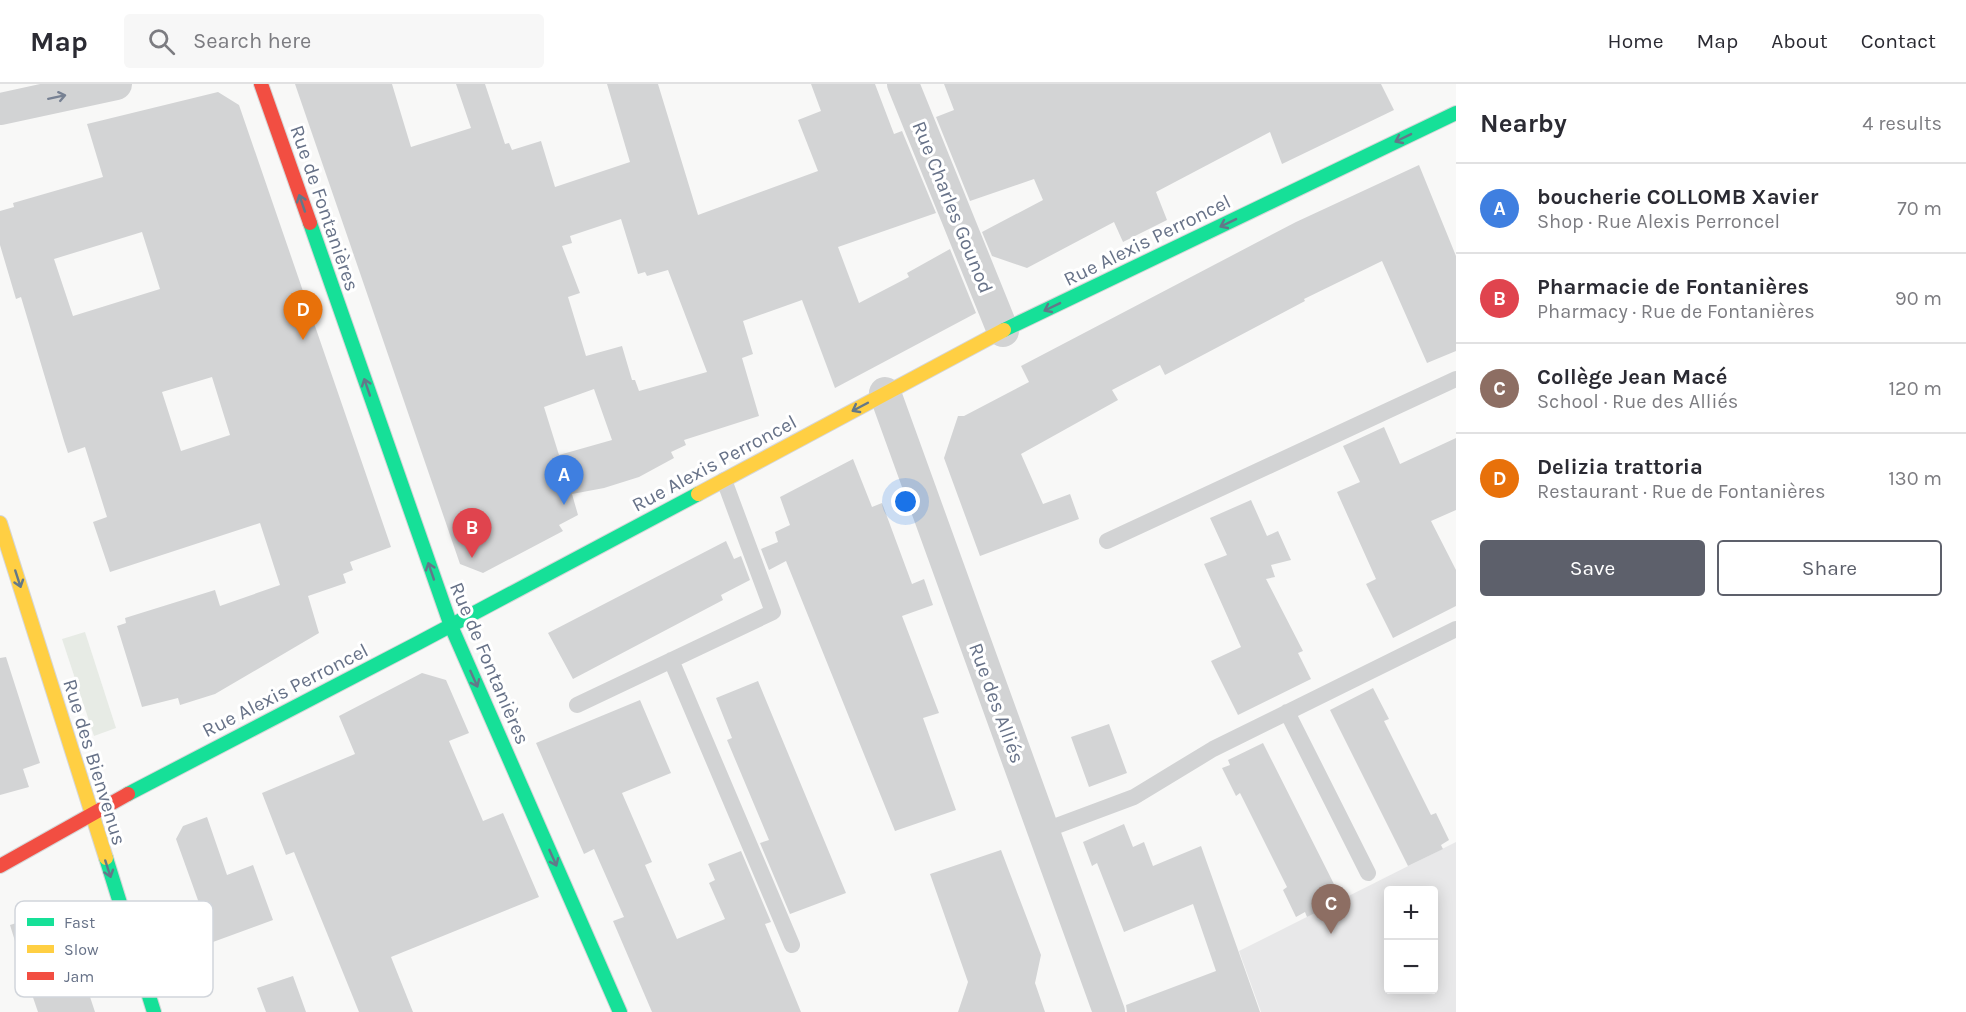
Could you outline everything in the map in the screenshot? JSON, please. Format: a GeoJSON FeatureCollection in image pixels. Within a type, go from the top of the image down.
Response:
{"type":"FeatureCollection","features":[{"type":"Feature","properties":{"kind":"street"},"geometry":{"type":"LineString","coordinates":[[0,109],[116,84]]}},
{"type":"Feature","properties":{"kind":"street","name":"Rue de Fontanières"},"geometry":{"type":"LineString","coordinates":[[261,84],[451,626],[620,1012]]}},
{"type":"Feature","properties":{"kind":"street","name":"Rue Charles Gounod"},"geometry":{"type":"LineString","coordinates":[[903,84],[1003,331]]}},
{"type":"Feature","properties":{"kind":"street","name":"Rue Alexis Perroncel"},"geometry":{"type":"LineString","coordinates":[[0,866],[92,813],[451,626],[1003,331],[1456,113]]}},
{"type":"Feature","properties":{"kind":"street","name":"Rue des Alliés"},"geometry":{"type":"LineString","coordinates":[[885,393],[1109,1012]]}},
{"type":"Feature","properties":{"kind":"street","name":"Rue des Bienvenus"},"geometry":{"type":"LineString","coordinates":[[0,523],[119,901]]}},
{"type":"Feature","properties":{"kind":"street","name":"Rue des Bienvenus"},"geometry":{"type":"LineString","coordinates":[[149,997],[154,1012]]}},
{"type":"Feature","properties":{"kind":"lane"},"geometry":{"type":"LineString","coordinates":[[1107,541],[1456,379]]}},
{"type":"Feature","properties":{"kind":"lane"},"geometry":{"type":"LineString","coordinates":[[577,705],[773,612],[724,480]]}},
{"type":"Feature","properties":{"kind":"lane"},"geometry":{"type":"LineString","coordinates":[[1043,831],[1134,797],[1213,749],[1456,629]]}},
{"type":"Feature","properties":{"kind":"lane"},"geometry":{"type":"LineString","coordinates":[[671,660],[792,945]]}},
{"type":"Feature","properties":{"kind":"lane"},"geometry":{"type":"LineString","coordinates":[[1287,712],[1368,873]]}},
{"type":"Feature","properties":{"kind":"shaded area"},"geometry":{"type":"Polygon","coordinates":[[[85,632],[116,728],[94,736],[62,639],[85,632]]]}},
{"type":"Feature","properties":{"kind":"shaded area"},"geometry":{"type":"Polygon","coordinates":[[[1456,842],[1456,1012],[1261,1012],[1239,951],[1456,842]]]}},
{"type":"Feature","properties":{"kind":"building"},"geometry":{"type":"Polygon","coordinates":[[[295,84],[392,84],[411,147],[471,128],[456,84],[485,84],[505,144],[509,143],[512,150],[541,141],[555,187],[630,162],[607,84],[658,84],[698,215],[818,171],[798,120],[821,111],[811,84],[875,84],[894,134],[902,131],[936,213],[838,247],[859,303],[909,277],[907,273],[950,249],[976,313],[835,388],[802,300],[743,321],[753,354],[742,358],[759,416],[684,440],[686,445],[671,452],[674,458],[639,477],[604,488],[572,494],[578,515],[559,525],[563,531],[483,573],[460,564],[295,84]],[[621,219],[570,236],[572,243],[562,246],[580,293],[568,297],[586,356],[622,346],[632,380],[635,380],[639,391],[707,372],[668,270],[647,276],[645,272],[638,274],[621,219]],[[594,389],[544,407],[559,455],[612,440],[594,389]]]}},
{"type":"Feature","properties":{"kind":"building"},"geometry":{"type":"Polygon","coordinates":[[[944,84],[1381,84],[1394,110],[1282,164],[1270,132],[1156,192],[1167,220],[1123,242],[1114,222],[1027,268],[992,256],[982,232],[1043,200],[1034,179],[970,201],[936,117],[954,110],[944,84]]]}},
{"type":"Feature","properties":{"kind":"building"},"geometry":{"type":"Polygon","coordinates":[[[218,92],[239,105],[391,547],[350,562],[353,570],[343,574],[346,583],[308,596],[319,633],[215,694],[180,705],[178,698],[142,707],[117,626],[126,623],[125,618],[215,590],[220,606],[280,585],[260,523],[110,572],[93,522],[107,517],[85,447],[68,453],[21,297],[16,299],[0,245],[0,211],[14,207],[13,203],[103,177],[87,124],[218,92]],[[142,232],[54,259],[73,316],[160,289],[142,232]],[[212,377],[162,392],[181,451],[230,435],[212,377]]]}},
{"type":"Feature","properties":{"kind":"building"},"geometry":{"type":"Polygon","coordinates":[[[1419,165],[1456,256],[1456,351],[1427,363],[1382,261],[1304,299],[1305,301],[1165,375],[1160,365],[1112,390],[1118,400],[1021,454],[1043,504],[1070,494],[1079,519],[980,556],[944,458],[958,416],[964,416],[1029,382],[1021,366],[1296,222],[1419,165]]]}},
{"type":"Feature","properties":{"kind":"building"},"geometry":{"type":"Polygon","coordinates":[[[1384,427],[1400,464],[1456,438],[1456,510],[1431,521],[1456,570],[1456,606],[1393,638],[1366,584],[1376,579],[1337,492],[1360,482],[1343,446],[1384,427]]]}},
{"type":"Feature","properties":{"kind":"building"},"geometry":{"type":"Polygon","coordinates":[[[853,459],[872,507],[882,503],[912,584],[924,579],[933,605],[902,616],[939,713],[923,718],[956,810],[895,831],[786,561],[769,570],[761,549],[778,542],[775,532],[790,525],[780,497],[853,459]]]}},
{"type":"Feature","properties":{"kind":"building"},"geometry":{"type":"Polygon","coordinates":[[[1251,500],[1267,536],[1278,531],[1291,560],[1271,565],[1275,577],[1266,579],[1303,651],[1298,653],[1311,679],[1238,715],[1211,661],[1241,647],[1204,564],[1227,555],[1210,518],[1251,500]]]}},
{"type":"Feature","properties":{"kind":"building"},"geometry":{"type":"Polygon","coordinates":[[[726,541],[734,559],[741,556],[750,580],[721,595],[723,600],[573,679],[548,633],[726,541]]]}},
{"type":"Feature","properties":{"kind":"building"},"geometry":{"type":"Polygon","coordinates":[[[6,657],[40,763],[23,769],[29,787],[0,795],[0,658],[6,657]]]}},
{"type":"Feature","properties":{"kind":"building"},"geometry":{"type":"Polygon","coordinates":[[[422,673],[446,680],[469,733],[449,741],[483,821],[503,813],[539,897],[391,957],[413,1012],[359,1012],[294,852],[286,855],[262,793],[355,754],[339,716],[422,673]]]}},
{"type":"Feature","properties":{"kind":"building"},"geometry":{"type":"Polygon","coordinates":[[[758,681],[846,893],[790,914],[760,843],[769,840],[727,740],[732,738],[716,698],[758,681]]]}},
{"type":"Feature","properties":{"kind":"building"},"geometry":{"type":"Polygon","coordinates":[[[1373,688],[1389,719],[1384,721],[1431,815],[1436,813],[1449,840],[1441,845],[1443,849],[1408,866],[1330,710],[1373,688]]]}},
{"type":"Feature","properties":{"kind":"building"},"geometry":{"type":"Polygon","coordinates":[[[640,700],[671,773],[622,793],[652,862],[645,865],[677,939],[725,919],[709,883],[715,880],[708,864],[741,851],[771,922],[765,924],[801,1012],[652,1012],[613,921],[624,917],[594,849],[584,854],[536,743],[640,700]]]}},
{"type":"Feature","properties":{"kind":"building"},"geometry":{"type":"Polygon","coordinates":[[[1109,724],[1127,773],[1089,787],[1071,737],[1109,724]]]}},
{"type":"Feature","properties":{"kind":"building"},"geometry":{"type":"Polygon","coordinates":[[[1263,743],[1342,900],[1307,917],[1305,912],[1296,917],[1283,890],[1287,887],[1240,793],[1236,796],[1222,768],[1230,765],[1228,760],[1263,743]]]}},
{"type":"Feature","properties":{"kind":"building"},"geometry":{"type":"Polygon","coordinates":[[[207,817],[227,875],[253,865],[273,920],[213,942],[213,901],[198,901],[176,839],[183,826],[207,817]]]}},
{"type":"Feature","properties":{"kind":"building"},"geometry":{"type":"Polygon","coordinates":[[[1124,824],[1133,847],[1144,842],[1153,866],[1201,846],[1260,1012],[1127,1012],[1126,1005],[1216,971],[1193,904],[1124,932],[1097,863],[1092,866],[1083,842],[1124,824]]]}},
{"type":"Feature","properties":{"kind":"building"},"geometry":{"type":"Polygon","coordinates":[[[1001,850],[1041,955],[1035,983],[1045,1012],[958,1012],[968,982],[930,874],[1001,850]]]}},
{"type":"Feature","properties":{"kind":"building"},"geometry":{"type":"Polygon","coordinates":[[[15,923],[15,941],[10,925],[15,923]]]}},
{"type":"Feature","properties":{"kind":"building"},"geometry":{"type":"Polygon","coordinates":[[[293,976],[306,1012],[266,1012],[257,988],[293,976]]]}},
{"type":"Feature","properties":{"kind":"building"},"geometry":{"type":"Polygon","coordinates":[[[33,997],[90,997],[95,1012],[38,1012],[33,997]]]}},
{"type":"Feature","properties":{"kind":"traffic: fast"},"geometry":{"type":"LineString","coordinates":[[1004,330],[1456,113]]}},
{"type":"Feature","properties":{"kind":"traffic: fast"},"geometry":{"type":"LineString","coordinates":[[310,223],[451,626],[620,1012]]}},
{"type":"Feature","properties":{"kind":"traffic: fast"},"geometry":{"type":"LineString","coordinates":[[128,794],[698,494]]}},
{"type":"Feature","properties":{"kind":"traffic: fast"},"geometry":{"type":"LineString","coordinates":[[106,858],[119,901]]}},
{"type":"Feature","properties":{"kind":"traffic: fast"},"geometry":{"type":"LineString","coordinates":[[149,997],[154,1012]]}},
{"type":"Feature","properties":{"kind":"traffic: slow"},"geometry":{"type":"LineString","coordinates":[[698,494],[1004,330]]}},
{"type":"Feature","properties":{"kind":"traffic: slow"},"geometry":{"type":"LineString","coordinates":[[0,523],[106,858]]}},
{"type":"Feature","properties":{"kind":"traffic: jam"},"geometry":{"type":"LineString","coordinates":[[261,84],[310,223]]}},
{"type":"Feature","properties":{"kind":"traffic: jam"},"geometry":{"type":"LineString","coordinates":[[0,866],[128,794]]}},
{"type":"Feature","properties":{"kind":"place","name":"Delizia trattoria"},"geometry":{"type":"Point","coordinates":[303,340]}},
{"type":"Feature","properties":{"kind":"place","name":"boucherie COLLOMB Xavier"},"geometry":{"type":"Point","coordinates":[564,505]}},
{"type":"Feature","properties":{"kind":"place","name":"Pharmacie de Fontanières"},"geometry":{"type":"Point","coordinates":[472,558]}},
{"type":"Feature","properties":{"kind":"place","name":"Collège Jean Macé"},"geometry":{"type":"Point","coordinates":[1331,934]}}]}
